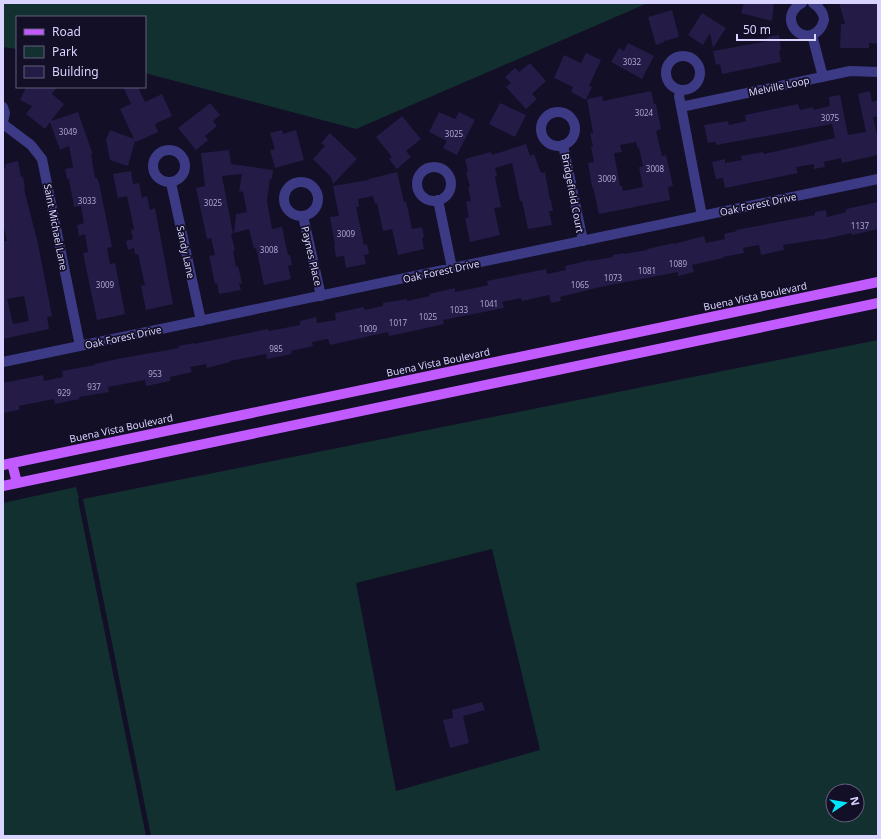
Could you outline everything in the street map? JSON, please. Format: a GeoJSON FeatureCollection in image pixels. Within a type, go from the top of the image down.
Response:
{"type":"FeatureCollection","features":[{"type":"Feature","properties":{"kind":"main road","name":"Buena Vista Boulevard"},"geometry":{"type":"LineString","coordinates":[[8,464],[878,282]]}},
{"type":"Feature","properties":{"kind":"main road"},"geometry":{"type":"LineString","coordinates":[[3,486],[878,303]]}},
{"type":"Feature","properties":{"kind":"main road"},"geometry":{"type":"LineString","coordinates":[[8,464],[17,483]]}},
{"type":"Feature","properties":{"kind":"street"},"geometry":{"type":"LineString","coordinates":[[802,3],[793,10],[791,15],[792,26],[801,34],[806,36],[812,35],[820,29],[824,19],[821,9],[813,3]]}},
{"type":"Feature","properties":{"kind":"street"},"geometry":{"type":"LineString","coordinates":[[812,35],[823,77]]}},
{"type":"Feature","properties":{"kind":"street","name":"Melville Loop"},"geometry":{"type":"LineString","coordinates":[[681,107],[850,71],[878,72]]}},
{"type":"Feature","properties":{"kind":"street"},"geometry":{"type":"LineString","coordinates":[[681,90],[679,96],[702,216]]}},
{"type":"Feature","properties":{"kind":"street","name":"Saint Michael Lane"},"geometry":{"type":"LineString","coordinates":[[3,106],[5,114],[3,123],[31,145],[42,159],[80,346]]}},
{"type":"Feature","properties":{"kind":"street","name":"Bridgefield Court"},"geometry":{"type":"LineString","coordinates":[[563,145],[583,241]]}},
{"type":"Feature","properties":{"kind":"street","name":"Oak Forest Drive"},"geometry":{"type":"LineString","coordinates":[[3,362],[878,179]]}},
{"type":"Feature","properties":{"kind":"street","name":"Sandy Lane"},"geometry":{"type":"LineString","coordinates":[[171,183],[201,321]]}},
{"type":"Feature","properties":{"kind":"street"},"geometry":{"type":"LineString","coordinates":[[438,200],[452,268]]}},
{"type":"Feature","properties":{"kind":"street","name":"Paynes Place"},"geometry":{"type":"LineString","coordinates":[[303,216],[321,296]]}},
{"type":"Feature","properties":{"kind":"green space"},"geometry":{"type":"Polygon","coordinates":[[[3,3],[648,3],[356,129],[146,73],[146,16],[16,16],[16,49],[3,47],[3,3]]]}},
{"type":"Feature","properties":{"kind":"green space"},"geometry":{"type":"Polygon","coordinates":[[[878,340],[878,836],[151,836],[83,499],[878,340]],[[492,549],[356,583],[396,791],[540,750],[492,549]]]}},
{"type":"Feature","properties":{"kind":"green space"},"geometry":{"type":"Polygon","coordinates":[[[76,487],[146,836],[3,836],[3,503],[76,487]]]}},
{"type":"Feature","properties":{"kind":"building"},"geometry":{"type":"Polygon","coordinates":[[[744,3],[774,3],[772,21],[741,13],[744,3]]]}},
{"type":"Feature","properties":{"kind":"building"},"geometry":{"type":"Polygon","coordinates":[[[839,3],[878,4],[878,44],[869,43],[869,48],[840,48],[841,24],[845,24],[839,3]]]}},
{"type":"Feature","properties":{"kind":"building"},"geometry":{"type":"Polygon","coordinates":[[[672,10],[679,37],[656,45],[648,17],[672,10]]]}},
{"type":"Feature","properties":{"kind":"building"},"geometry":{"type":"Polygon","coordinates":[[[702,13],[726,28],[713,48],[710,33],[703,45],[688,35],[702,13]]]}},
{"type":"Feature","properties":{"kind":"building"},"geometry":{"type":"Polygon","coordinates":[[[779,35],[781,62],[722,74],[720,64],[716,65],[713,51],[768,41],[767,37],[779,35]]]}},
{"type":"Feature","properties":{"kind":"building"},"geometry":{"type":"Polygon","coordinates":[[[628,43],[654,56],[642,79],[611,62],[619,48],[624,51],[628,43]]]}},
{"type":"Feature","properties":{"kind":"building"},"geometry":{"type":"Polygon","coordinates":[[[586,53],[601,60],[589,86],[592,87],[586,100],[571,92],[573,87],[554,78],[564,55],[581,63],[586,53]]]}},
{"type":"Feature","properties":{"kind":"building"},"geometry":{"type":"Polygon","coordinates":[[[530,63],[546,81],[532,94],[537,99],[526,109],[506,87],[511,83],[505,77],[515,68],[519,72],[530,63]]]}},
{"type":"Feature","properties":{"kind":"building"},"geometry":{"type":"Polygon","coordinates":[[[26,88],[56,88],[52,94],[64,104],[51,121],[78,112],[93,155],[91,154],[95,178],[97,178],[99,183],[112,247],[107,248],[110,264],[115,263],[125,314],[97,320],[83,253],[88,252],[85,234],[79,236],[77,225],[84,223],[81,206],[74,207],[69,179],[67,179],[65,169],[73,167],[69,146],[60,150],[50,122],[45,129],[26,114],[32,106],[20,100],[26,88]]]}},
{"type":"Feature","properties":{"kind":"building"},"geometry":{"type":"Polygon","coordinates":[[[123,88],[138,88],[145,102],[162,94],[172,116],[155,124],[158,132],[136,142],[135,141],[128,166],[110,160],[106,140],[110,130],[134,139],[120,109],[131,104],[123,88]]]}},
{"type":"Feature","properties":{"kind":"building"},"geometry":{"type":"Polygon","coordinates":[[[651,91],[654,104],[656,104],[661,129],[656,131],[662,156],[666,155],[673,186],[668,187],[670,200],[599,214],[588,163],[594,162],[590,133],[593,133],[587,99],[602,96],[603,101],[651,91]],[[636,142],[620,145],[622,152],[614,153],[620,186],[622,186],[623,191],[643,187],[639,167],[643,166],[639,148],[638,149],[636,142]]]}},
{"type":"Feature","properties":{"kind":"building"},"geometry":{"type":"Polygon","coordinates":[[[870,91],[872,102],[878,100],[878,116],[873,117],[878,139],[878,155],[842,163],[841,158],[824,162],[825,167],[814,169],[814,164],[796,167],[798,173],[725,188],[723,178],[716,179],[712,162],[725,159],[725,163],[742,160],[741,156],[763,152],[764,154],[835,138],[832,124],[716,145],[716,142],[708,143],[704,125],[728,121],[729,125],[746,121],[745,115],[798,104],[800,110],[813,107],[813,110],[830,106],[829,97],[840,95],[848,135],[866,132],[858,94],[870,91]]]}},
{"type":"Feature","properties":{"kind":"building"},"geometry":{"type":"Polygon","coordinates":[[[210,103],[220,115],[213,121],[217,126],[205,136],[208,140],[196,150],[178,128],[210,103]]]}},
{"type":"Feature","properties":{"kind":"building"},"geometry":{"type":"Polygon","coordinates":[[[500,103],[526,115],[515,137],[489,124],[500,103]]]}},
{"type":"Feature","properties":{"kind":"building"},"geometry":{"type":"Polygon","coordinates":[[[439,112],[455,119],[459,112],[475,120],[457,155],[443,148],[447,141],[429,132],[439,112]]]}},
{"type":"Feature","properties":{"kind":"building"},"geometry":{"type":"Polygon","coordinates":[[[402,116],[421,139],[406,151],[411,157],[397,169],[389,159],[392,157],[376,137],[402,116]]]}},
{"type":"Feature","properties":{"kind":"building"},"geometry":{"type":"Polygon","coordinates":[[[282,130],[283,134],[296,130],[304,160],[275,168],[270,150],[275,149],[270,133],[282,130]]]}},
{"type":"Feature","properties":{"kind":"building"},"geometry":{"type":"Polygon","coordinates":[[[330,133],[357,159],[333,184],[331,177],[313,159],[325,146],[321,143],[330,133]]]}},
{"type":"Feature","properties":{"kind":"building"},"geometry":{"type":"Polygon","coordinates":[[[526,144],[530,156],[534,154],[541,173],[545,172],[553,211],[549,211],[552,225],[528,229],[512,163],[495,168],[497,176],[495,177],[501,207],[494,208],[500,235],[470,242],[465,218],[469,217],[466,202],[471,201],[468,187],[470,187],[466,172],[468,171],[465,159],[491,152],[492,155],[526,144]]]}},
{"type":"Feature","properties":{"kind":"building"},"geometry":{"type":"Polygon","coordinates":[[[229,150],[231,164],[273,170],[272,179],[270,179],[267,201],[272,229],[282,227],[288,255],[290,255],[292,265],[288,266],[291,279],[264,285],[256,248],[254,249],[249,229],[234,233],[236,214],[247,212],[243,192],[239,191],[242,174],[222,176],[233,233],[231,234],[235,250],[233,251],[236,267],[238,266],[242,283],[239,284],[241,290],[219,294],[217,283],[215,284],[209,256],[215,255],[211,238],[207,239],[196,188],[205,186],[201,153],[229,150]]]}},
{"type":"Feature","properties":{"kind":"building"},"geometry":{"type":"Polygon","coordinates":[[[18,161],[21,177],[23,176],[24,189],[38,244],[52,316],[47,317],[49,329],[3,339],[3,241],[7,241],[3,224],[3,168],[6,167],[5,164],[18,161]],[[24,296],[7,299],[13,324],[29,321],[24,296]]]}},
{"type":"Feature","properties":{"kind":"building"},"geometry":{"type":"Polygon","coordinates":[[[131,171],[133,184],[139,183],[142,198],[147,196],[150,210],[155,208],[173,304],[146,310],[141,286],[145,285],[138,254],[135,254],[134,248],[128,250],[126,241],[133,239],[131,230],[134,229],[127,196],[118,198],[113,174],[131,171]]]}},
{"type":"Feature","properties":{"kind":"building"},"geometry":{"type":"Polygon","coordinates":[[[397,172],[404,202],[406,201],[412,229],[422,227],[424,249],[398,255],[392,229],[383,231],[377,203],[375,204],[373,196],[358,199],[359,207],[356,207],[364,245],[367,244],[369,254],[364,255],[366,264],[346,268],[344,256],[336,257],[334,245],[330,217],[339,216],[333,186],[369,180],[397,172]]]}},
{"type":"Feature","properties":{"kind":"building"},"geometry":{"type":"Polygon","coordinates":[[[878,202],[878,229],[852,235],[851,233],[821,240],[783,245],[784,250],[761,255],[759,245],[743,248],[744,253],[692,265],[694,272],[678,276],[678,272],[600,287],[560,297],[561,301],[551,303],[549,295],[522,301],[521,298],[502,302],[504,308],[443,320],[444,324],[408,332],[389,336],[388,332],[330,345],[328,339],[312,342],[313,346],[291,351],[292,354],[267,359],[266,354],[230,361],[207,368],[206,364],[190,367],[192,372],[170,377],[170,381],[146,386],[145,380],[108,387],[109,392],[79,397],[79,399],[55,404],[54,399],[19,406],[19,410],[3,413],[3,383],[43,375],[44,381],[63,377],[62,371],[117,359],[179,348],[178,346],[268,329],[269,331],[300,325],[300,321],[316,317],[317,323],[336,320],[335,313],[364,307],[364,310],[383,306],[383,303],[407,299],[407,301],[455,288],[455,292],[475,288],[488,285],[487,281],[546,269],[547,274],[566,270],[565,266],[590,260],[613,257],[613,255],[647,250],[704,236],[706,243],[725,239],[724,234],[737,231],[736,230],[815,215],[815,212],[826,210],[827,217],[846,212],[846,209],[878,202]]]}},
{"type":"Feature","properties":{"kind":"building"},"geometry":{"type":"Polygon","coordinates":[[[482,702],[485,710],[463,716],[469,743],[450,748],[443,720],[453,718],[452,710],[482,702]]]}}]}
